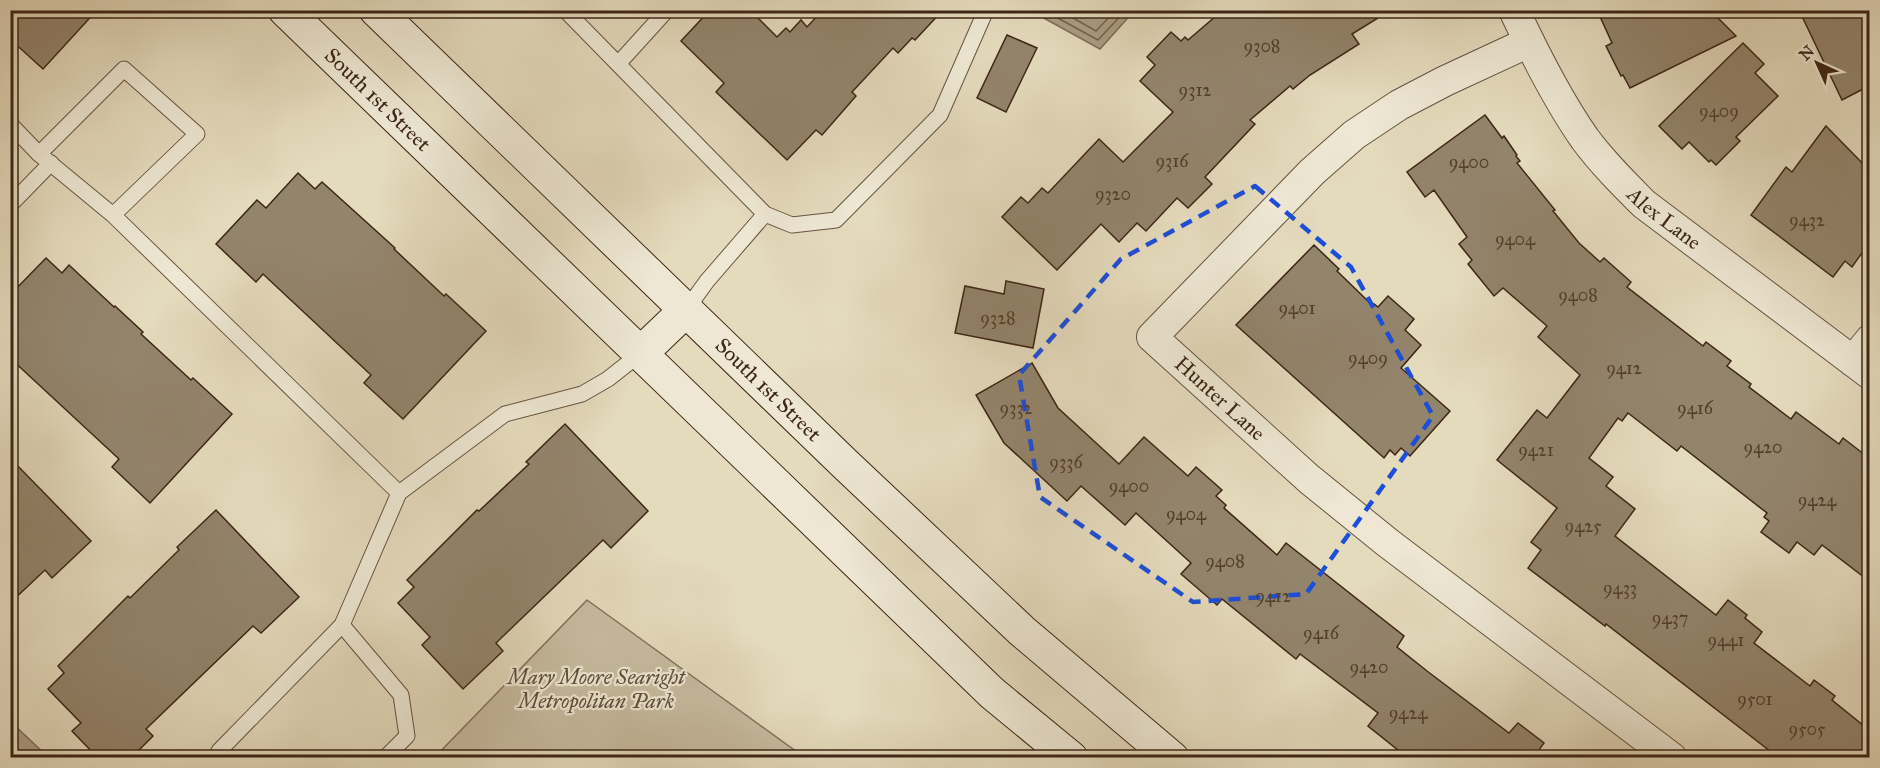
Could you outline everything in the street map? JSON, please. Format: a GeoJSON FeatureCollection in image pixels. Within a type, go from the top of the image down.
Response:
{"type":"FeatureCollection","features":[{"type":"Feature","properties":{"kind":"main road","name":"South 1st Street"},"geometry":{"type":"LineString","coordinates":[[285,10],[992,693],[1071,758]]}},
{"type":"Feature","properties":{"kind":"main road","name":"South 1st Street"},"geometry":{"type":"LineString","coordinates":[[376,10],[1022,631],[1172,758]]}},
{"type":"Feature","properties":{"kind":"main road"},"geometry":{"type":"LineString","coordinates":[[641,353],[686,310]]}},
{"type":"Feature","properties":{"kind":"street","name":"Alex Lane"},"geometry":{"type":"LineString","coordinates":[[1514,10],[1561,102],[1586,140],[1644,204],[1864,358]]}},
{"type":"Feature","properties":{"kind":"street","name":"Hunter Lane"},"geometry":{"type":"LineString","coordinates":[[1529,42],[1408,100],[1354,135],[1312,172],[1152,336],[1309,479],[1388,543],[1672,758]]}},
{"type":"Feature","properties":{"kind":"lane"},"geometry":{"type":"LineString","coordinates":[[566,10],[765,214],[792,225],[836,220],[940,115],[986,10]]}},
{"type":"Feature","properties":{"kind":"lane"},"geometry":{"type":"LineString","coordinates":[[618,64],[667,10]]}},
{"type":"Feature","properties":{"kind":"lane"},"geometry":{"type":"LineString","coordinates":[[10,205],[45,158],[124,69],[197,134],[113,215]]}},
{"type":"Feature","properties":{"kind":"lane"},"geometry":{"type":"LineString","coordinates":[[10,123],[45,158],[113,215],[399,493]]}},
{"type":"Feature","properties":{"kind":"lane"},"geometry":{"type":"LineString","coordinates":[[686,310],[706,280],[765,214]]}},
{"type":"Feature","properties":{"kind":"lane"},"geometry":{"type":"LineString","coordinates":[[218,758],[219,750],[342,625],[399,493],[505,414],[582,394],[608,379],[641,353]]}},
{"type":"Feature","properties":{"kind":"lane"},"geometry":{"type":"LineString","coordinates":[[342,625],[400,694],[407,736],[385,758]]}},
{"type":"Feature","properties":{"kind":"highlighted area"},"geometry":{"type":"Polygon","coordinates":[[[1255,186],[1351,267],[1433,416],[1306,594],[1193,602],[1040,497],[1019,375],[1121,259],[1255,186]]]}},
{"type":"Feature","properties":{"kind":"green space","name":"Mary Moore Searight Metropolitan Park"},"geometry":{"type":"Polygon","coordinates":[[[587,600],[804,757],[435,757],[587,600]]]}},
{"type":"Feature","properties":{"kind":"water"},"geometry":{"type":"Polygon","coordinates":[[[1031,11],[1134,11],[1100,49],[1031,11]]]}},
{"type":"Feature","properties":{"kind":"water"},"geometry":{"type":"Polygon","coordinates":[[[10,723],[12,723],[48,757],[11,757],[10,723]]]}},
{"type":"Feature","properties":{"kind":"building"},"geometry":{"type":"Polygon","coordinates":[[[10,10],[97,10],[43,69],[10,39],[10,10]]]}},
{"type":"Feature","properties":{"kind":"building"},"geometry":{"type":"Polygon","coordinates":[[[710,10],[750,10],[777,37],[786,28],[790,32],[801,20],[807,27],[823,10],[943,10],[915,40],[912,38],[898,53],[893,48],[852,92],[856,96],[822,135],[816,130],[787,160],[716,92],[724,83],[681,41],[710,10]]]}},
{"type":"Feature","properties":{"kind":"building"},"geometry":{"type":"Polygon","coordinates":[[[1223,10],[1391,10],[1352,34],[1359,44],[1310,75],[1293,89],[1290,86],[1250,120],[1255,124],[1205,177],[1212,184],[1188,208],[1177,198],[1146,231],[1137,223],[1119,242],[1101,224],[1057,270],[1002,217],[1021,197],[1028,203],[1042,188],[1048,193],[1099,139],[1123,162],[1173,112],[1140,81],[1155,65],[1147,57],[1171,32],[1181,41],[1185,37],[1188,40],[1223,10]]]}},
{"type":"Feature","properties":{"kind":"building"},"geometry":{"type":"Polygon","coordinates":[[[1597,10],[1710,10],[1736,36],[1630,88],[1623,75],[1621,76],[1606,46],[1612,43],[1597,10]]]}},
{"type":"Feature","properties":{"kind":"building"},"geometry":{"type":"Polygon","coordinates":[[[1799,10],[1869,10],[1869,86],[1842,100],[1799,10]]]}},
{"type":"Feature","properties":{"kind":"building"},"geometry":{"type":"Polygon","coordinates":[[[1007,35],[1037,48],[1006,112],[977,98],[1007,35]]]}},
{"type":"Feature","properties":{"kind":"building"},"geometry":{"type":"Polygon","coordinates":[[[1743,43],[1764,64],[1755,73],[1778,96],[1736,137],[1740,141],[1716,165],[1711,160],[1709,162],[1689,142],[1682,149],[1659,126],[1743,43]]]}},
{"type":"Feature","properties":{"kind":"building"},"geometry":{"type":"Polygon","coordinates":[[[1485,115],[1502,138],[1504,136],[1520,161],[1517,163],[1579,243],[1600,262],[1604,258],[1631,282],[1627,287],[1703,346],[1706,342],[1731,361],[1727,366],[1751,384],[1749,387],[1791,419],[1796,412],[1839,444],[1843,438],[1869,458],[1869,581],[1822,545],[1814,555],[1797,542],[1789,553],[1761,532],[1769,521],[1764,517],[1767,513],[1681,446],[1677,451],[1628,413],[1622,421],[1618,418],[1589,458],[1613,477],[1606,486],[1635,509],[1615,536],[1716,615],[1728,600],[1747,615],[1745,618],[1762,632],[1754,643],[1810,686],[1814,680],[1835,696],[1832,700],[1869,730],[1869,758],[1779,758],[1606,624],[1605,626],[1528,568],[1541,550],[1531,542],[1557,508],[1497,460],[1537,410],[1547,418],[1580,375],[1538,337],[1547,326],[1503,288],[1494,296],[1468,264],[1472,260],[1459,244],[1467,237],[1434,190],[1425,197],[1407,172],[1485,115]]]}},
{"type":"Feature","properties":{"kind":"building"},"geometry":{"type":"Polygon","coordinates":[[[1826,126],[1869,170],[1869,243],[1852,267],[1845,261],[1833,277],[1751,215],[1786,167],[1792,172],[1826,126]]]}},
{"type":"Feature","properties":{"kind":"building"},"geometry":{"type":"Polygon","coordinates":[[[298,173],[315,189],[322,182],[444,296],[446,294],[486,331],[403,419],[364,383],[371,375],[263,274],[256,282],[216,244],[257,200],[266,208],[298,173]]]}},
{"type":"Feature","properties":{"kind":"building"},"geometry":{"type":"Polygon","coordinates":[[[1314,245],[1373,306],[1374,304],[1378,307],[1388,296],[1414,319],[1405,330],[1421,345],[1401,368],[1450,411],[1410,456],[1401,448],[1395,455],[1390,450],[1384,458],[1236,325],[1314,245]]]}},
{"type":"Feature","properties":{"kind":"building"},"geometry":{"type":"Polygon","coordinates":[[[46,258],[62,273],[69,265],[143,332],[141,334],[191,380],[193,378],[232,414],[150,503],[112,467],[119,459],[10,358],[10,295],[46,258]]]}},
{"type":"Feature","properties":{"kind":"building"},"geometry":{"type":"Polygon","coordinates":[[[1006,281],[1044,289],[1033,348],[955,333],[965,286],[1004,294],[1006,281]]]}},
{"type":"Feature","properties":{"kind":"building"},"geometry":{"type":"Polygon","coordinates":[[[1032,363],[1058,408],[1119,464],[1144,437],[1188,476],[1196,467],[1222,490],[1216,496],[1226,505],[1224,508],[1277,555],[1286,543],[1404,636],[1397,647],[1427,671],[1509,733],[1518,723],[1544,743],[1536,754],[1541,758],[1408,758],[1368,726],[1378,713],[1300,654],[1296,659],[1222,599],[1217,605],[1181,574],[1191,563],[1136,513],[1125,525],[1081,486],[1067,501],[1004,443],[976,395],[1032,363]]]}},
{"type":"Feature","properties":{"kind":"building"},"geometry":{"type":"Polygon","coordinates":[[[565,424],[648,511],[611,548],[603,540],[496,643],[503,651],[463,689],[422,645],[430,637],[398,603],[414,587],[407,580],[477,510],[479,511],[529,464],[526,462],[565,424]]]}},
{"type":"Feature","properties":{"kind":"building"},"geometry":{"type":"Polygon","coordinates":[[[10,458],[91,541],[52,578],[45,570],[10,603],[10,458]]]}},
{"type":"Feature","properties":{"kind":"building"},"geometry":{"type":"Polygon","coordinates":[[[216,510],[299,597],[261,633],[253,626],[146,729],[153,736],[131,758],[98,758],[72,731],[81,723],[48,689],[64,673],[58,666],[128,596],[130,598],[179,550],[177,547],[216,510]]]}}]}
